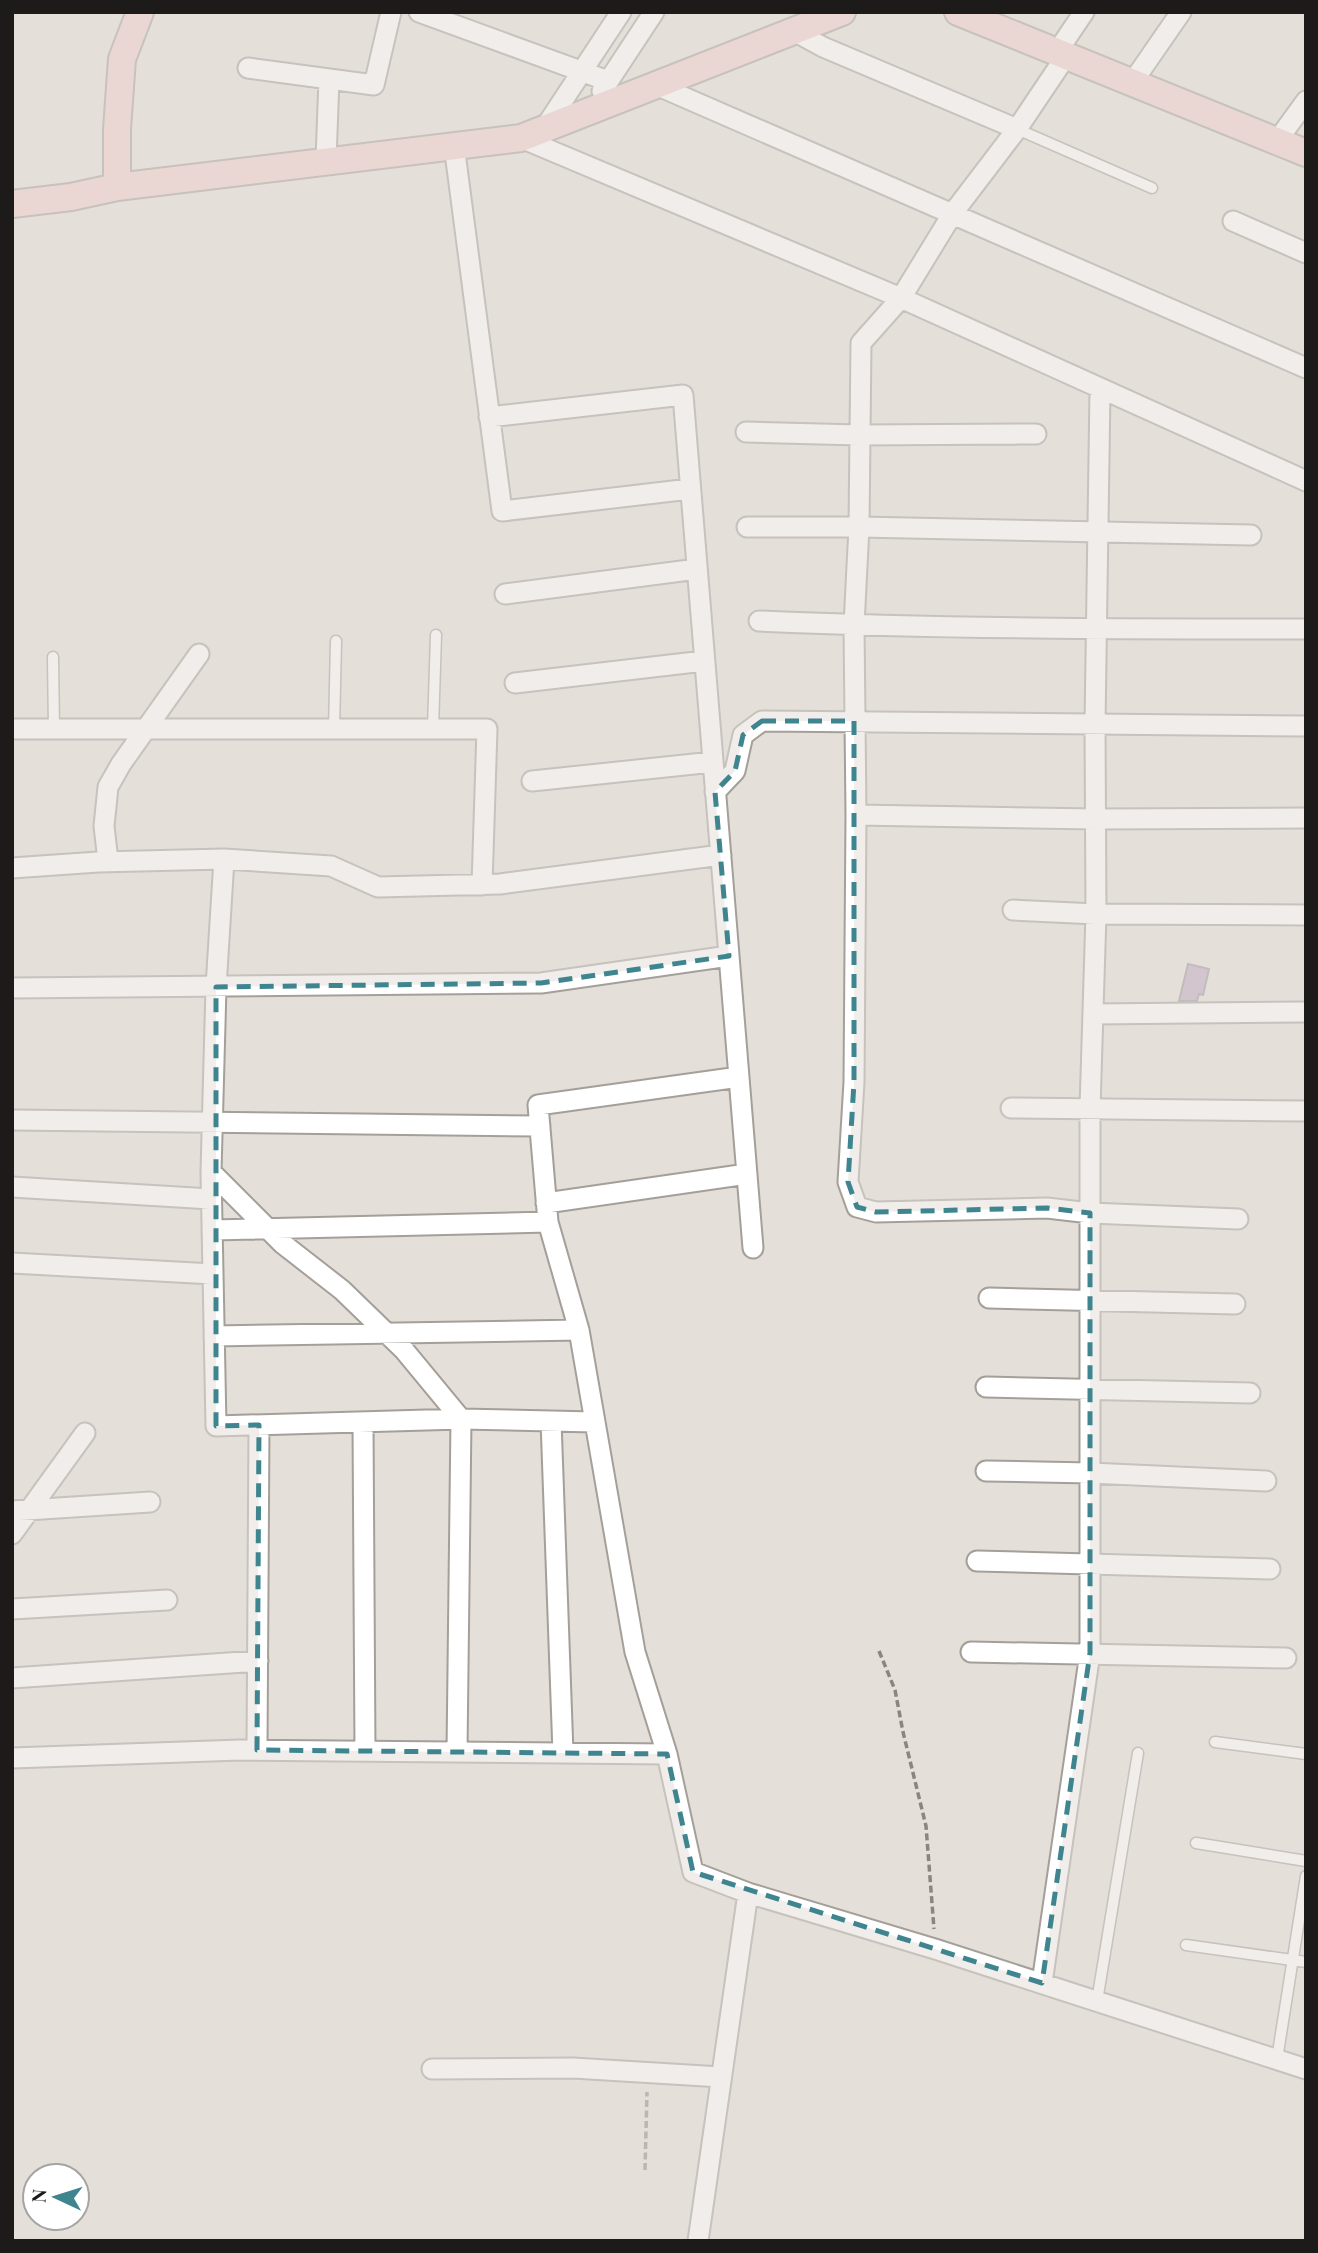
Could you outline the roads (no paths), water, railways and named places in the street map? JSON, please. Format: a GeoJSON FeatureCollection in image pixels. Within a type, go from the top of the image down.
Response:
{"type":"FeatureCollection","features":[{"type":"Feature","properties":{"kind":"street"},"geometry":{"type":"LineString","coordinates":[[117,187],[117,129],[122,59],[140,12]]}},
{"type":"Feature","properties":{"kind":"street"},"geometry":{"type":"LineString","coordinates":[[248,68],[374,85],[391,12]]}},
{"type":"Feature","properties":{"kind":"street"},"geometry":{"type":"LineString","coordinates":[[419,12],[608,81]]}},
{"type":"Feature","properties":{"kind":"street"},"geometry":{"type":"LineString","coordinates":[[532,133],[582,71],[621,12]]}},
{"type":"Feature","properties":{"kind":"street"},"geometry":{"type":"LineString","coordinates":[[587,112],[654,12]]}},
{"type":"Feature","properties":{"kind":"street"},"geometry":{"type":"LineString","coordinates":[[12,204],[71,197],[117,187],[532,133],[842,12]]}},
{"type":"Feature","properties":{"kind":"street"},"geometry":{"type":"LineString","coordinates":[[958,12],[1306,153]]}},
{"type":"Feature","properties":{"kind":"street"},"geometry":{"type":"LineString","coordinates":[[1084,12],[1017,129],[953,213],[901,298],[861,343],[859,527],[854,625],[854,1082],[848,1182],[857,1207],[876,1212],[1047,1208],[1090,1213],[1238,1219]]}},
{"type":"Feature","properties":{"kind":"street"},"geometry":{"type":"LineString","coordinates":[[1132,83],[1181,12]]}},
{"type":"Feature","properties":{"kind":"street"},"geometry":{"type":"LineString","coordinates":[[792,30],[823,47],[1017,129]]}},
{"type":"Feature","properties":{"kind":"street"},"geometry":{"type":"LineString","coordinates":[[326,160],[329,79]]}},
{"type":"Feature","properties":{"kind":"street"},"geometry":{"type":"LineString","coordinates":[[656,85],[1306,368]]}},
{"type":"Feature","properties":{"kind":"street"},"geometry":{"type":"LineString","coordinates":[[1277,141],[1306,101]]}},
{"type":"Feature","properties":{"kind":"street"},"geometry":{"type":"LineString","coordinates":[[532,133],[1306,481]]}},
{"type":"Feature","properties":{"kind":"street"},"geometry":{"type":"LineString","coordinates":[[454,145],[502,511],[690,489]]}},
{"type":"Feature","properties":{"kind":"street"},"geometry":{"type":"LineString","coordinates":[[1233,221],[1306,253]]}},
{"type":"Feature","properties":{"kind":"street"},"geometry":{"type":"LineString","coordinates":[[1042,1983],[1090,1653],[1090,1108],[1096,914],[1095,724],[1100,532],[1100,390]]}},
{"type":"Feature","properties":{"kind":"street"},"geometry":{"type":"LineString","coordinates":[[489,417],[682,395],[753,1248]]}},
{"type":"Feature","properties":{"kind":"street"},"geometry":{"type":"LineString","coordinates":[[746,432],[859,435],[1036,434]]}},
{"type":"Feature","properties":{"kind":"street"},"geometry":{"type":"LineString","coordinates":[[747,527],[1251,534]]}},
{"type":"Feature","properties":{"kind":"street"},"geometry":{"type":"LineString","coordinates":[[505,594],[697,569]]}},
{"type":"Feature","properties":{"kind":"street"},"geometry":{"type":"LineString","coordinates":[[759,621],[1098,629],[1306,629]]}},
{"type":"Feature","properties":{"kind":"street"},"geometry":{"type":"LineString","coordinates":[[108,861],[104,826],[108,787],[121,764],[199,654]]}},
{"type":"Feature","properties":{"kind":"street"},"geometry":{"type":"LineString","coordinates":[[515,683],[704,660]]}},
{"type":"Feature","properties":{"kind":"street"},"geometry":{"type":"LineString","coordinates":[[715,792],[735,771],[743,735],[762,720],[1306,726]]}},
{"type":"Feature","properties":{"kind":"street"},"geometry":{"type":"LineString","coordinates":[[12,729],[487,729],[482,885]]}},
{"type":"Feature","properties":{"kind":"street"},"geometry":{"type":"LineString","coordinates":[[532,781],[713,762]]}},
{"type":"Feature","properties":{"kind":"street"},"geometry":{"type":"LineString","coordinates":[[856,815],[1096,819],[1306,818]]}},
{"type":"Feature","properties":{"kind":"street"},"geometry":{"type":"LineString","coordinates":[[12,868],[108,861],[225,859],[331,866],[378,887],[500,884],[720,855]]}},
{"type":"Feature","properties":{"kind":"street"},"geometry":{"type":"LineString","coordinates":[[225,859],[216,987],[211,1172],[216,1426],[461,1419],[594,1422]]}},
{"type":"Feature","properties":{"kind":"street"},"geometry":{"type":"LineString","coordinates":[[1013,910],[1096,914],[1306,915]]}},
{"type":"Feature","properties":{"kind":"street"},"geometry":{"type":"LineString","coordinates":[[12,988],[541,984],[729,956]]}},
{"type":"Feature","properties":{"kind":"street"},"geometry":{"type":"LineString","coordinates":[[1093,1014],[1306,1012]]}},
{"type":"Feature","properties":{"kind":"street"},"geometry":{"type":"LineString","coordinates":[[739,1077],[538,1105],[547,1212],[579,1330],[635,1652],[667,1754],[693,1872],[748,1893],[935,1949],[1306,2069]]}},
{"type":"Feature","properties":{"kind":"street"},"geometry":{"type":"LineString","coordinates":[[1011,1108],[1306,1111]]}},
{"type":"Feature","properties":{"kind":"street"},"geometry":{"type":"LineString","coordinates":[[12,1120],[540,1126]]}},
{"type":"Feature","properties":{"kind":"street"},"geometry":{"type":"LineString","coordinates":[[211,1172],[284,1244],[342,1290],[404,1350],[461,1419],[457,1752]]}},
{"type":"Feature","properties":{"kind":"street"},"geometry":{"type":"LineString","coordinates":[[212,1230],[547,1212],[747,1174]]}},
{"type":"Feature","properties":{"kind":"street"},"geometry":{"type":"LineString","coordinates":[[12,1187],[211,1199]]}},
{"type":"Feature","properties":{"kind":"street"},"geometry":{"type":"LineString","coordinates":[[12,1263],[213,1273]]}},
{"type":"Feature","properties":{"kind":"street"},"geometry":{"type":"LineString","coordinates":[[989,1298],[1235,1304]]}},
{"type":"Feature","properties":{"kind":"street"},"geometry":{"type":"LineString","coordinates":[[214,1336],[579,1330]]}},
{"type":"Feature","properties":{"kind":"street"},"geometry":{"type":"LineString","coordinates":[[986,1387],[1251,1394]]}},
{"type":"Feature","properties":{"kind":"street"},"geometry":{"type":"LineString","coordinates":[[551,1421],[563,1753]]}},
{"type":"Feature","properties":{"kind":"street"},"geometry":{"type":"LineString","coordinates":[[363,1422],[366,1751]]}},
{"type":"Feature","properties":{"kind":"street"},"geometry":{"type":"LineString","coordinates":[[257,1750],[259,1425]]}},
{"type":"Feature","properties":{"kind":"street"},"geometry":{"type":"LineString","coordinates":[[12,1534],[21,1510],[85,1433]]}},
{"type":"Feature","properties":{"kind":"street"},"geometry":{"type":"LineString","coordinates":[[986,1471],[1266,1482]]}},
{"type":"Feature","properties":{"kind":"street"},"geometry":{"type":"LineString","coordinates":[[21,1510],[150,1502]]}},
{"type":"Feature","properties":{"kind":"street"},"geometry":{"type":"LineString","coordinates":[[977,1561],[1270,1569]]}},
{"type":"Feature","properties":{"kind":"street"},"geometry":{"type":"LineString","coordinates":[[12,1608],[167,1600]]}},
{"type":"Feature","properties":{"kind":"street"},"geometry":{"type":"LineString","coordinates":[[971,1652],[1286,1658]]}},
{"type":"Feature","properties":{"kind":"street"},"geometry":{"type":"LineString","coordinates":[[12,1678],[258,1661]]}},
{"type":"Feature","properties":{"kind":"street"},"geometry":{"type":"LineString","coordinates":[[12,1758],[257,1750],[667,1754]]}},
{"type":"Feature","properties":{"kind":"street"},"geometry":{"type":"LineString","coordinates":[[698,2241],[748,1893]]}},
{"type":"Feature","properties":{"kind":"street"},"geometry":{"type":"LineString","coordinates":[[432,2069],[573,2068],[721,2077]]}},
{"type":"Feature","properties":{"kind":"lane"},"geometry":{"type":"LineString","coordinates":[[1017,129],[1153,188]]}},
{"type":"Feature","properties":{"kind":"lane"},"geometry":{"type":"LineString","coordinates":[[433,729],[436,635]]}},
{"type":"Feature","properties":{"kind":"lane"},"geometry":{"type":"LineString","coordinates":[[334,729],[336,641]]}},
{"type":"Feature","properties":{"kind":"lane"},"geometry":{"type":"LineString","coordinates":[[53,657],[54,729]]}},
{"type":"Feature","properties":{"kind":"lane"},"geometry":{"type":"LineString","coordinates":[[1215,1742],[1306,1754]]}},
{"type":"Feature","properties":{"kind":"lane"},"geometry":{"type":"LineString","coordinates":[[1097,2001],[1138,1753]]}},
{"type":"Feature","properties":{"kind":"lane"},"geometry":{"type":"LineString","coordinates":[[1196,1843],[1306,1861]]}},
{"type":"Feature","properties":{"kind":"lane"},"geometry":{"type":"LineString","coordinates":[[1277,2059],[1306,1876]]}},
{"type":"Feature","properties":{"kind":"lane"},"geometry":{"type":"LineString","coordinates":[[1186,1944],[1306,1962]]}}]}
